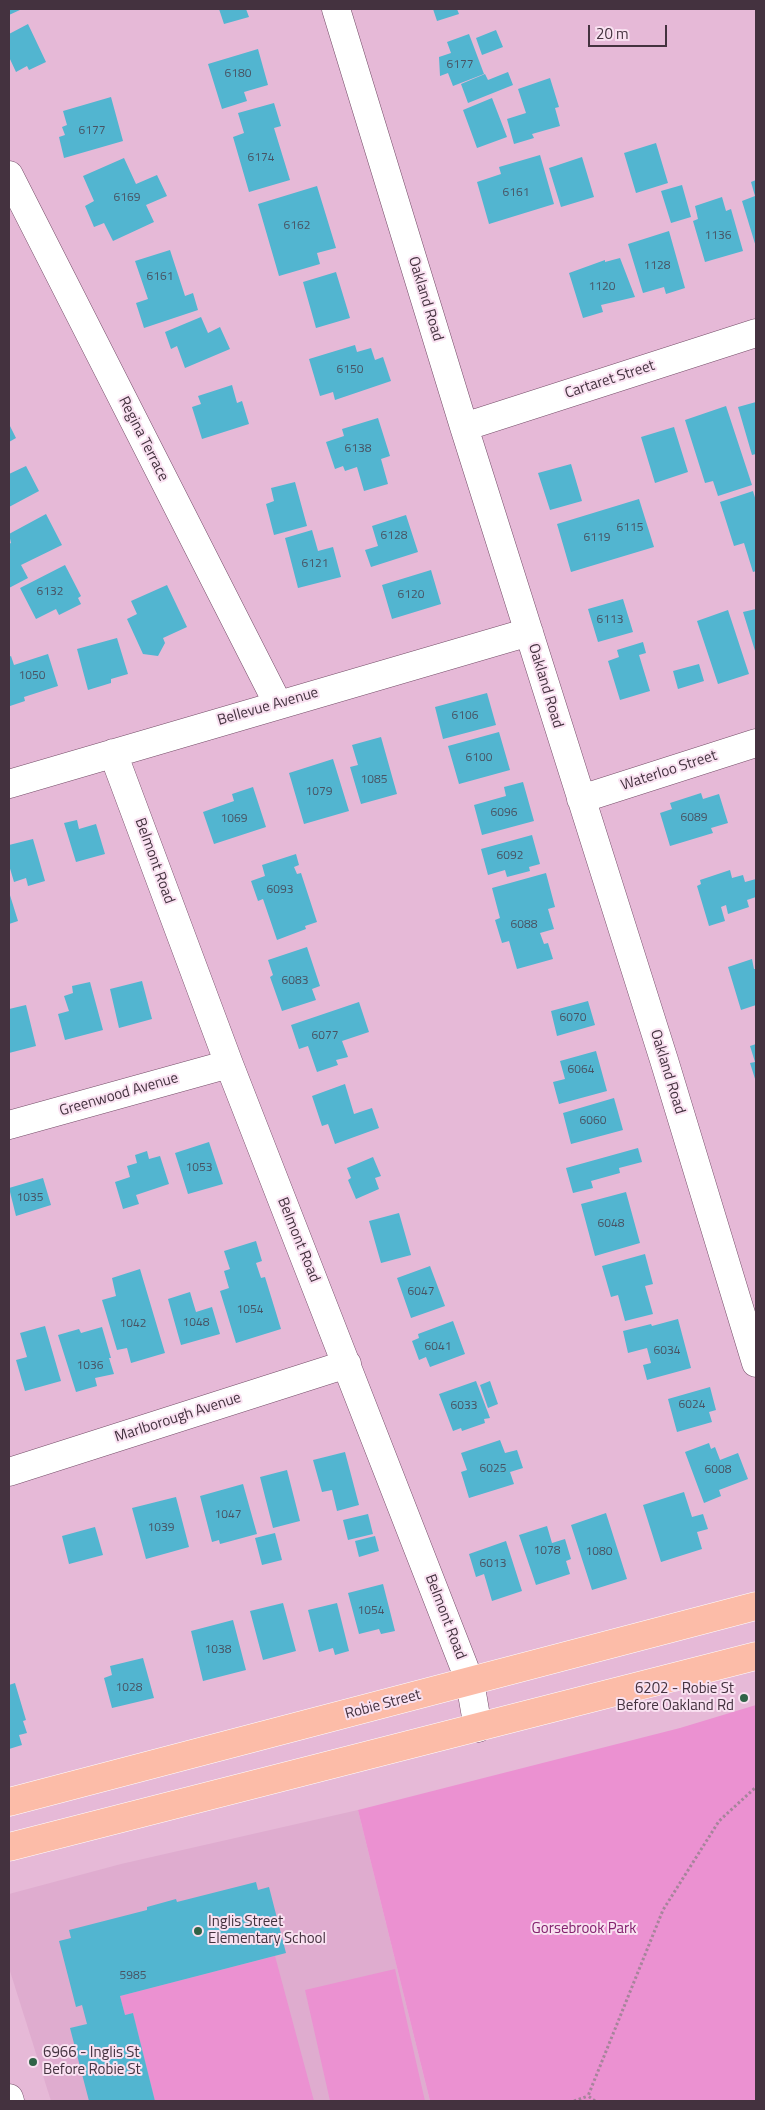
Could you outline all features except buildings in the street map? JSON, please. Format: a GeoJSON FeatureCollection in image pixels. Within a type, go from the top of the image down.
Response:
{"type":"FeatureCollection","features":[{"type":"Feature","properties":{"kind":"main road","name":"Robie Street"},"geometry":{"type":"LineString","coordinates":[[9,1802],[756,1606]]}},
{"type":"Feature","properties":{"kind":"main road"},"geometry":{"type":"LineString","coordinates":[[9,1847],[756,1656]]}},
{"type":"Feature","properties":{"kind":"street","name":"Oakland Road"},"geometry":{"type":"LineString","coordinates":[[336,9],[464,427],[667,1069],[756,1363]]}},
{"type":"Feature","properties":{"kind":"street","name":"Regina Terrace"},"geometry":{"type":"LineString","coordinates":[[9,175],[278,704]]}},
{"type":"Feature","properties":{"kind":"street","name":"Cartaret Street"},"geometry":{"type":"LineString","coordinates":[[464,427],[756,333]]}},
{"type":"Feature","properties":{"kind":"street","name":"Bellevue Avenue"},"geometry":{"type":"LineString","coordinates":[[9,784],[113,752],[529,632]]}},
{"type":"Feature","properties":{"kind":"street","name":"Waterloo Street"},"geometry":{"type":"LineString","coordinates":[[581,799],[756,743]]}},
{"type":"Feature","properties":{"kind":"street","name":"Belmont Road"},"geometry":{"type":"LineString","coordinates":[[113,752],[229,1064],[470,1682],[478,1728]]}},
{"type":"Feature","properties":{"kind":"street","name":"Greenwood Avenue"},"geometry":{"type":"LineString","coordinates":[[9,1125],[229,1064]]}},
{"type":"Feature","properties":{"kind":"street","name":"Marlborough Avenue"},"geometry":{"type":"LineString","coordinates":[[9,1472],[347,1364]]}},
{"type":"Feature","properties":{"kind":"path"},"geometry":{"type":"LineString","coordinates":[[574,2101],[588,2096],[663,1910],[719,1822],[756,1787]]}},
{"type":"Feature","properties":{"kind":"path"},"geometry":{"type":"LineString","coordinates":[[588,2096],[595,2101]]}},
{"type":"Feature","properties":{"kind":"shaded area","name":"Inglis Street Elementary School"},"geometry":{"type":"Polygon","coordinates":[[[358,1810],[430,2101],[51,2101],[9,1968],[9,1894],[121,1864],[358,1810]]]}},
{"type":"Feature","properties":{"kind":"green space","name":"Gorsebrook Park"},"geometry":{"type":"Polygon","coordinates":[[[756,1705],[756,2101],[430,2101],[358,1810],[680,1728],[756,1705]]]}},
{"type":"Feature","properties":{"kind":"green space"},"geometry":{"type":"Polygon","coordinates":[[[275,1956],[314,2101],[155,2101],[133,2013],[125,2015],[120,1996],[275,1956]]]}},
{"type":"Feature","properties":{"kind":"green space"},"geometry":{"type":"Polygon","coordinates":[[[395,1969],[425,2101],[330,2101],[305,1990],[395,1969]]]}},
{"type":"Feature","properties":{"kind":"place","name":"6202 - Robie St Before Oakland Rd"},"geometry":{"type":"Point","coordinates":[744,1698]}},
{"type":"Feature","properties":{"kind":"place","name":"Inglis Street Elementary School"},"geometry":{"type":"Point","coordinates":[198,1931]}},
{"type":"Feature","properties":{"kind":"place","name":"6966 - Inglis St Before Robie St"},"geometry":{"type":"Point","coordinates":[33,2062]}}]}
